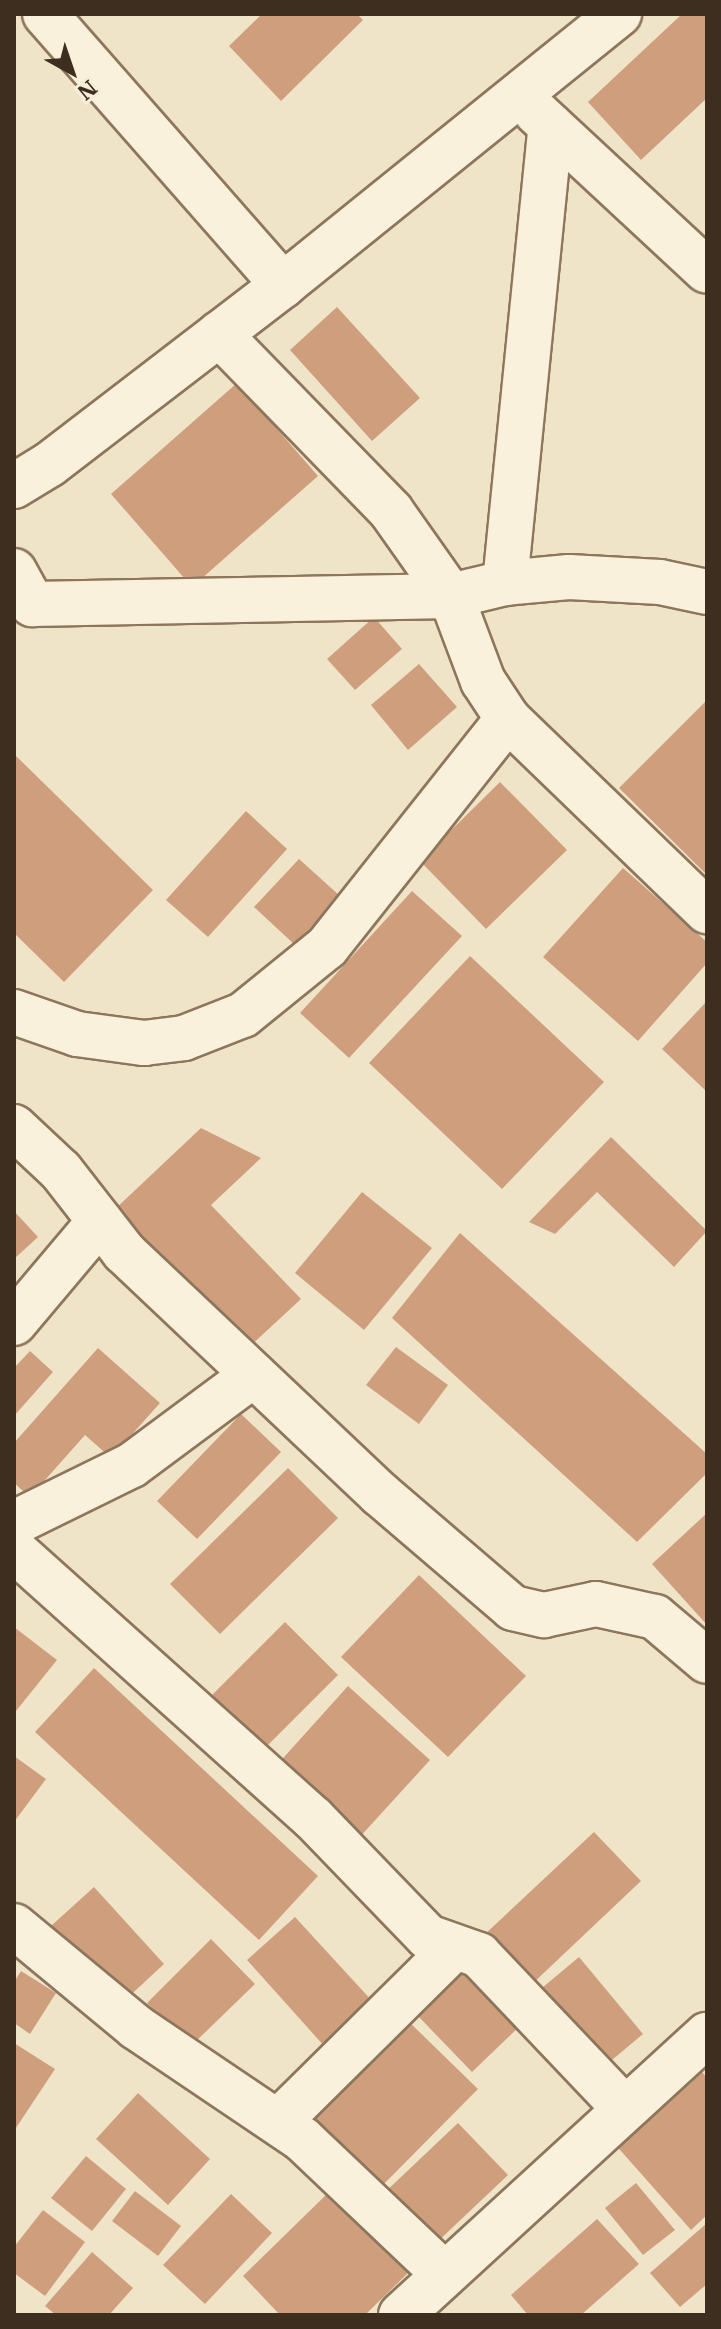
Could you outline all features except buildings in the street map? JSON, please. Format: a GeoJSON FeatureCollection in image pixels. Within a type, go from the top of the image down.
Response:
{"type":"FeatureCollection","features":[{"type":"Feature","properties":{"kind":"street"},"geometry":{"type":"LineString","coordinates":[[45,14],[283,285]]}},
{"type":"Feature","properties":{"kind":"street"},"geometry":{"type":"LineString","coordinates":[[14,486],[283,285],[619,14]]}},
{"type":"Feature","properties":{"kind":"street"},"geometry":{"type":"LineString","coordinates":[[518,94],[707,271]]}},
{"type":"Feature","properties":{"kind":"street"},"geometry":{"type":"LineString","coordinates":[[505,583],[551,126]]}},
{"type":"Feature","properties":{"kind":"street"},"geometry":{"type":"LineString","coordinates":[[219,334],[391,511],[451,596],[483,681],[508,719],[707,911]]}},
{"type":"Feature","properties":{"kind":"street"},"geometry":{"type":"LineString","coordinates":[[14,571],[32,604],[451,596],[505,583],[569,577],[660,582],[707,592]]}},
{"type":"Feature","properties":{"kind":"street"},"geometry":{"type":"LineString","coordinates":[[14,1012],[77,1034],[144,1043],[184,1038],[243,1015],[327,947],[508,719]]}},
{"type":"Feature","properties":{"kind":"street"},"geometry":{"type":"LineString","coordinates":[[14,1127],[61,1171],[124,1252],[380,1494],[513,1608],[544,1615],[596,1604],[655,1617],[707,1661]]}},
{"type":"Feature","properties":{"kind":"street"},"geometry":{"type":"LineString","coordinates":[[14,1323],[100,1221]]}},
{"type":"Feature","properties":{"kind":"street"},"geometry":{"type":"LineString","coordinates":[[14,1523],[132,1465],[253,1375]]}},
{"type":"Feature","properties":{"kind":"street"},"geometry":{"type":"LineString","coordinates":[[14,1550],[313,1818],[428,1937],[479,1955],[623,2107]]}},
{"type":"Feature","properties":{"kind":"street"},"geometry":{"type":"LineString","coordinates":[[14,1926],[136,2027],[278,2122],[443,2273]]}},
{"type":"Feature","properties":{"kind":"street"},"geometry":{"type":"LineString","coordinates":[[278,2122],[454,1948]]}},
{"type":"Feature","properties":{"kind":"street"},"geometry":{"type":"LineString","coordinates":[[401,2315],[623,2107],[707,2035]]}}]}
